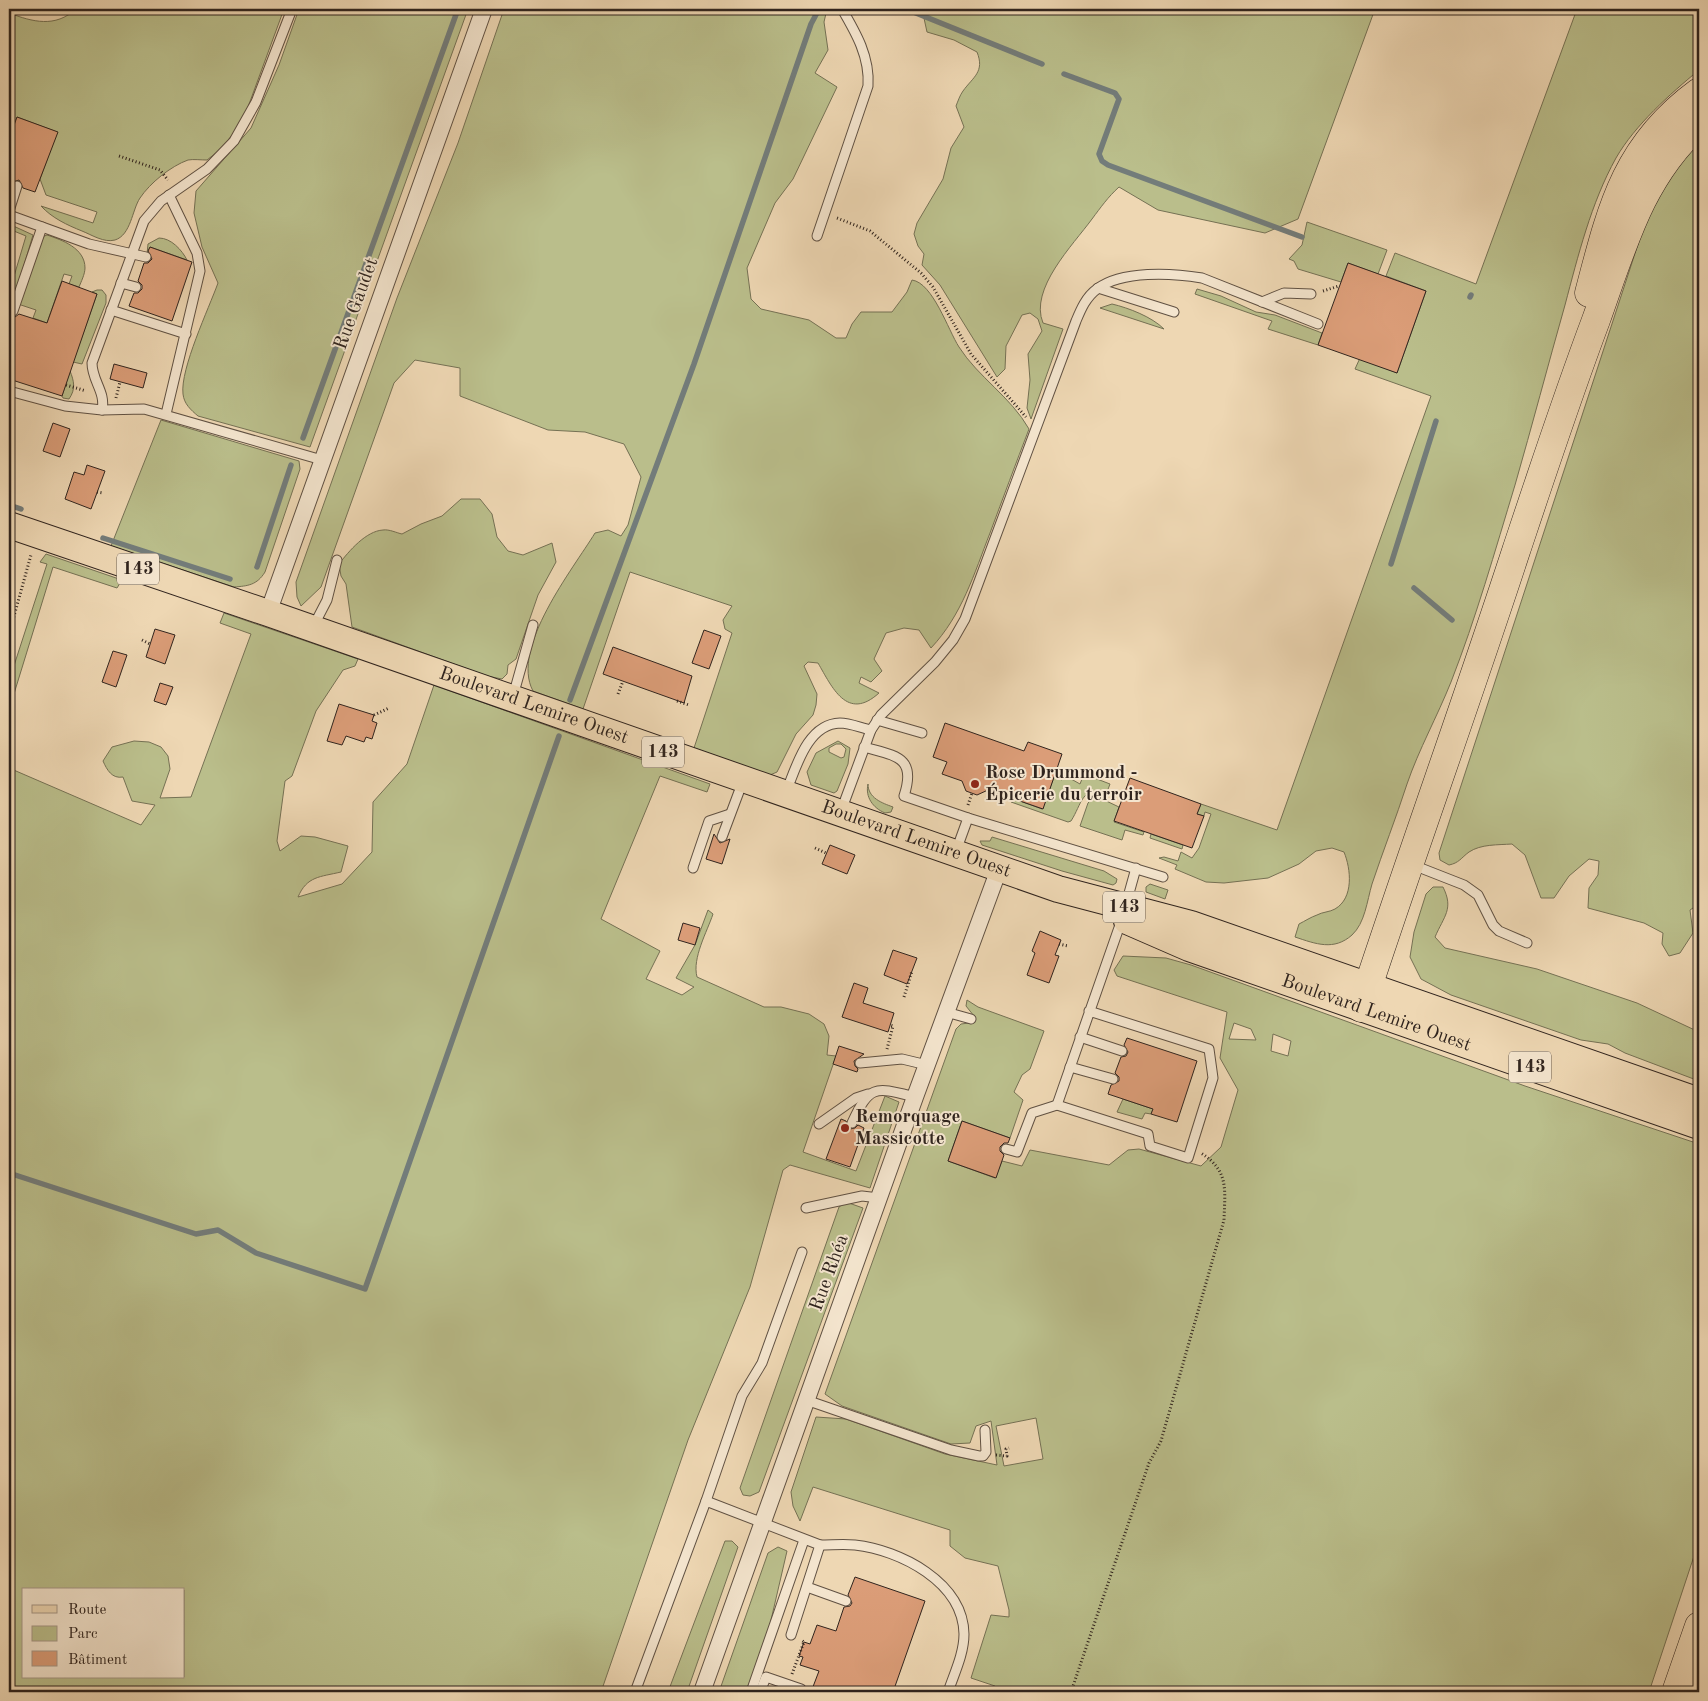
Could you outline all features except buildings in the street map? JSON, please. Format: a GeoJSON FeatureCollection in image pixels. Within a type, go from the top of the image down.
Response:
{"type":"FeatureCollection","features":[{"type":"Feature","properties":{"kind":"highway"},"geometry":{"type":"LineString","coordinates":[[1552,437],[1608,221],[1618,195],[1630,170],[1652,136],[1679,108],[1699,92]]}},
{"type":"Feature","properties":{"kind":"highway"},"geometry":{"type":"LineString","coordinates":[[1365,996],[1552,437],[1636,211],[1648,187],[1667,158],[1699,124]]}},
{"type":"Feature","properties":{"kind":"highway"},"geometry":{"type":"LineString","coordinates":[[1684,1689],[1699,1626]]}},
{"type":"Feature","properties":{"kind":"main road","name":"Boulevard Lemire Ouest"},"geometry":{"type":"LineString","coordinates":[[9,526],[268,613],[1124,913],[1189,948],[1365,996],[1699,1101]]}},
{"type":"Feature","properties":{"kind":"main road","name":"Boulevard Lemire Ouest"},"geometry":{"type":"LineString","coordinates":[[1124,913],[1191,924],[1365,996],[1699,1126]]}},
{"type":"Feature","properties":{"kind":"street","name":"Rue Gaudet"},"geometry":{"type":"LineString","coordinates":[[268,613],[484,9]]}},
{"type":"Feature","properties":{"kind":"street","name":"Rue Rhéa"},"geometry":{"type":"LineString","coordinates":[[702,1692],[878,1198],[999,869]]}},
{"type":"Feature","properties":{"kind":"lane"},"geometry":{"type":"LineString","coordinates":[[102,410],[104,401],[92,371],[92,363],[144,221],[152,210],[219,158],[248,120],[292,9]]}},
{"type":"Feature","properties":{"kind":"lane"},"geometry":{"type":"LineString","coordinates":[[817,236],[868,86],[869,73],[861,45],[842,9]]}},
{"type":"Feature","properties":{"kind":"lane"},"geometry":{"type":"LineString","coordinates":[[9,211],[17,186]]}},
{"type":"Feature","properties":{"kind":"lane"},"geometry":{"type":"LineString","coordinates":[[166,414],[199,283],[200,262],[169,196]]}},
{"type":"Feature","properties":{"kind":"lane"},"geometry":{"type":"LineString","coordinates":[[9,215],[89,244],[146,257]]}},
{"type":"Feature","properties":{"kind":"lane"},"geometry":{"type":"LineString","coordinates":[[12,311],[42,227]]}},
{"type":"Feature","properties":{"kind":"lane"},"geometry":{"type":"LineString","coordinates":[[840,814],[871,730],[890,705],[935,662],[954,640],[961,626],[972,602],[1076,321],[1084,304],[1098,288],[1130,277],[1159,274],[1186,275],[1202,278],[1318,324]]}},
{"type":"Feature","properties":{"kind":"lane"},"geometry":{"type":"LineString","coordinates":[[122,284],[136,287]]}},
{"type":"Feature","properties":{"kind":"lane"},"geometry":{"type":"LineString","coordinates":[[1098,288],[1174,312]]}},
{"type":"Feature","properties":{"kind":"lane"},"geometry":{"type":"LineString","coordinates":[[1262,302],[1284,293],[1311,294]]}},
{"type":"Feature","properties":{"kind":"lane"},"geometry":{"type":"LineString","coordinates":[[112,310],[186,334]]}},
{"type":"Feature","properties":{"kind":"lane"},"geometry":{"type":"LineString","coordinates":[[9,391],[65,406],[102,410],[134,408],[166,414],[322,460]]}},
{"type":"Feature","properties":{"kind":"lane"},"geometry":{"type":"LineString","coordinates":[[312,629],[327,600],[337,560]]}},
{"type":"Feature","properties":{"kind":"lane"},"geometry":{"type":"LineString","coordinates":[[512,698],[533,625]]}},
{"type":"Feature","properties":{"kind":"lane"},"geometry":{"type":"LineString","coordinates":[[878,720],[922,733]]}},
{"type":"Feature","properties":{"kind":"lane"},"geometry":{"type":"LineString","coordinates":[[785,795],[804,749],[817,732],[828,726],[842,723],[871,730]]}},
{"type":"Feature","properties":{"kind":"lane"},"geometry":{"type":"LineString","coordinates":[[864,747],[892,755],[906,765],[910,779],[904,796],[968,818],[1163,877]]}},
{"type":"Feature","properties":{"kind":"lane"},"geometry":{"type":"LineString","coordinates":[[722,837],[743,781]]}},
{"type":"Feature","properties":{"kind":"lane"},"geometry":{"type":"LineString","coordinates":[[694,868],[709,821],[730,814]]}},
{"type":"Feature","properties":{"kind":"lane"},"geometry":{"type":"LineString","coordinates":[[955,854],[968,818]]}},
{"type":"Feature","properties":{"kind":"lane"},"geometry":{"type":"LineString","coordinates":[[1410,864],[1464,884],[1478,895],[1499,931],[1527,943]]}},
{"type":"Feature","properties":{"kind":"lane"},"geometry":{"type":"LineString","coordinates":[[1057,1105],[1124,913],[1136,868]]}},
{"type":"Feature","properties":{"kind":"lane"},"geometry":{"type":"LineString","coordinates":[[1006,1149],[1017,1152],[1032,1113],[1057,1105],[1148,1134],[1150,1146],[1188,1158],[1213,1078],[1209,1049],[1089,1011]]}},
{"type":"Feature","properties":{"kind":"lane"},"geometry":{"type":"LineString","coordinates":[[946,1012],[971,1018]]}},
{"type":"Feature","properties":{"kind":"lane"},"geometry":{"type":"LineString","coordinates":[[1080,1037],[1122,1051]]}},
{"type":"Feature","properties":{"kind":"lane"},"geometry":{"type":"LineString","coordinates":[[860,1063],[902,1059],[927,1065]]}},
{"type":"Feature","properties":{"kind":"lane"},"geometry":{"type":"LineString","coordinates":[[1070,1067],[1113,1080]]}},
{"type":"Feature","properties":{"kind":"lane"},"geometry":{"type":"LineString","coordinates":[[819,1124],[856,1098],[873,1092],[884,1089],[915,1097]]}},
{"type":"Feature","properties":{"kind":"lane"},"geometry":{"type":"LineString","coordinates":[[852,1123],[862,1102],[873,1092]]}},
{"type":"Feature","properties":{"kind":"lane"},"geometry":{"type":"LineString","coordinates":[[806,1208],[862,1196],[878,1198]]}},
{"type":"Feature","properties":{"kind":"lane"},"geometry":{"type":"LineString","coordinates":[[635,1692],[706,1501],[742,1396],[762,1363],[802,1252]]}},
{"type":"Feature","properties":{"kind":"lane"},"geometry":{"type":"LineString","coordinates":[[806,1400],[951,1450],[979,1456],[983,1456],[986,1452],[985,1430]]}},
{"type":"Feature","properties":{"kind":"lane"},"geometry":{"type":"LineString","coordinates":[[706,1501],[820,1546],[854,1545],[878,1550],[912,1564],[930,1574],[944,1586],[956,1602],[962,1620],[964,1635],[962,1653],[948,1692]]}},
{"type":"Feature","properties":{"kind":"lane"},"geometry":{"type":"LineString","coordinates":[[751,1692],[804,1540]]}},
{"type":"Feature","properties":{"kind":"lane"},"geometry":{"type":"LineString","coordinates":[[791,1635],[820,1546]]}},
{"type":"Feature","properties":{"kind":"lane"},"geometry":{"type":"LineString","coordinates":[[807,1587],[846,1601]]}},
{"type":"Feature","properties":{"kind":"lane"},"geometry":{"type":"LineString","coordinates":[[760,1692],[766,1677],[801,1689],[799,1692]]}},
{"type":"Feature","properties":{"kind":"path"},"geometry":{"type":"LineString","coordinates":[[119,156],[160,170],[168,182],[169,196]]}},
{"type":"Feature","properties":{"kind":"path"},"geometry":{"type":"LineString","coordinates":[[825,213],[870,230],[921,273],[933,287],[970,354],[1023,411],[1034,434]]}},
{"type":"Feature","properties":{"kind":"path"},"geometry":{"type":"LineString","coordinates":[[66,384],[85,392],[98,386]]}},
{"type":"Feature","properties":{"kind":"path"},"geometry":{"type":"LineString","coordinates":[[97,492],[103,493]]}},
{"type":"Feature","properties":{"kind":"path"},"geometry":{"type":"LineString","coordinates":[[9,634],[30,558],[39,536]]}},
{"type":"Feature","properties":{"kind":"path"},"geometry":{"type":"LineString","coordinates":[[142,640],[150,644]]}},
{"type":"Feature","properties":{"kind":"path"},"geometry":{"type":"LineString","coordinates":[[618,694],[623,681]]}},
{"type":"Feature","properties":{"kind":"path"},"geometry":{"type":"LineString","coordinates":[[677,701],[689,705]]}},
{"type":"Feature","properties":{"kind":"path"},"geometry":{"type":"LineString","coordinates":[[374,715],[389,708]]}},
{"type":"Feature","properties":{"kind":"path"},"geometry":{"type":"LineString","coordinates":[[815,848],[826,853]]}},
{"type":"Feature","properties":{"kind":"path"},"geometry":{"type":"LineString","coordinates":[[1059,944],[1068,946]]}},
{"type":"Feature","properties":{"kind":"path"},"geometry":{"type":"LineString","coordinates":[[904,996],[912,971]]}},
{"type":"Feature","properties":{"kind":"path"},"geometry":{"type":"LineString","coordinates":[[884,1060],[893,1026],[890,1025]]}},
{"type":"Feature","properties":{"kind":"path"},"geometry":{"type":"LineString","coordinates":[[1071,1692],[1149,1463],[1161,1441],[1224,1220],[1225,1183],[1216,1162],[1191,1148]]}},
{"type":"Feature","properties":{"kind":"path"},"geometry":{"type":"LineString","coordinates":[[788,1684],[804,1642]]}},
{"type":"Feature","properties":{"kind":"green space"},"geometry":{"type":"Polygon","coordinates":[[[76,9],[284,9],[248,107],[236,130],[221,149],[207,160],[188,160],[175,166],[155,181],[144,192],[137,203],[125,233],[111,241],[102,240],[55,218],[41,206],[93,223],[97,212],[46,195],[40,179],[57,132],[17,117],[9,138],[9,13],[35,21],[52,21],[68,15],[76,9]]]}},
{"type":"Feature","properties":{"kind":"green space"},"geometry":{"type":"Polygon","coordinates":[[[299,9],[468,9],[310,447],[198,416],[186,404],[183,394],[183,383],[190,354],[218,283],[202,247],[194,213],[196,191],[251,128],[279,65],[299,9]]]}},
{"type":"Feature","properties":{"kind":"green space"},"geometry":{"type":"Polygon","coordinates":[[[504,9],[827,9],[824,22],[828,50],[815,73],[837,87],[793,179],[775,203],[747,268],[751,299],[761,309],[809,320],[836,338],[846,338],[852,324],[861,312],[892,312],[907,292],[912,280],[920,283],[933,298],[959,347],[967,358],[1013,407],[1029,429],[966,594],[942,635],[931,648],[919,630],[904,628],[886,633],[874,659],[882,671],[871,682],[861,677],[859,683],[879,693],[868,701],[858,704],[849,703],[842,698],[835,691],[818,663],[808,662],[804,666],[817,694],[813,715],[796,734],[777,772],[770,775],[694,748],[732,633],[725,629],[723,620],[732,606],[630,572],[583,709],[533,691],[528,673],[530,653],[547,609],[595,533],[608,530],[621,536],[628,525],[641,477],[624,444],[585,432],[548,430],[460,396],[460,368],[415,360],[394,383],[321,587],[301,606],[297,597],[296,582],[397,298],[458,143],[504,9]]]}},
{"type":"Feature","properties":{"kind":"green space"},"geometry":{"type":"Polygon","coordinates":[[[922,9],[1375,9],[1298,219],[1265,233],[1158,210],[1119,187],[1108,198],[1064,254],[1047,282],[1042,296],[1040,310],[1043,323],[1063,329],[1031,419],[1027,408],[1030,380],[1028,354],[1042,331],[1038,319],[1030,313],[1022,315],[1006,346],[1005,369],[997,377],[940,285],[922,265],[924,254],[918,246],[914,234],[917,223],[943,179],[951,148],[964,127],[956,106],[962,93],[977,74],[980,65],[977,52],[954,40],[927,32],[922,9]]]}},
{"type":"Feature","properties":{"kind":"green space"},"geometry":{"type":"Polygon","coordinates":[[[1577,9],[1699,9],[1699,70],[1643,122],[1624,146],[1607,175],[1592,211],[1580,249],[1515,485],[1477,609],[1451,682],[1412,771],[1372,884],[1363,918],[1352,935],[1345,940],[1332,945],[1310,942],[1295,937],[1299,924],[1319,914],[1335,909],[1341,904],[1348,891],[1349,875],[1344,852],[1332,848],[1316,851],[1299,864],[1268,878],[1224,883],[1206,882],[1175,869],[1177,865],[1159,858],[1164,857],[1178,861],[1181,852],[1192,858],[1199,848],[1211,814],[1205,812],[1204,816],[1197,814],[1201,804],[1277,830],[1431,396],[1355,369],[1360,358],[1397,373],[1426,291],[1386,276],[1395,253],[1476,284],[1577,9]]]}},
{"type":"Feature","properties":{"kind":"green space"},"geometry":{"type":"Polygon","coordinates":[[[1699,142],[1699,904],[1690,910],[1693,933],[1680,953],[1669,956],[1662,944],[1663,933],[1644,923],[1588,908],[1589,888],[1598,875],[1599,861],[1589,859],[1569,876],[1554,898],[1541,898],[1525,855],[1512,844],[1490,845],[1474,849],[1458,862],[1449,865],[1440,860],[1439,853],[1643,229],[1660,194],[1674,172],[1699,142]]]}},
{"type":"Feature","properties":{"kind":"green space"},"geometry":{"type":"Polygon","coordinates":[[[1307,222],[1387,250],[1378,274],[1348,263],[1341,282],[1298,269],[1294,261],[1289,259],[1302,245],[1307,222]]]}},
{"type":"Feature","properties":{"kind":"green space"},"geometry":{"type":"Polygon","coordinates":[[[9,224],[33,235],[17,289],[42,237],[47,235],[66,242],[77,250],[84,261],[85,270],[79,287],[69,284],[72,276],[64,274],[47,323],[33,318],[36,310],[9,301],[9,293],[26,236],[9,229],[9,224]]]}},
{"type":"Feature","properties":{"kind":"green space"},"geometry":{"type":"Polygon","coordinates":[[[159,238],[168,240],[176,245],[187,260],[150,247],[147,254],[148,244],[159,238]]]}},
{"type":"Feature","properties":{"kind":"green space"},"geometry":{"type":"Polygon","coordinates":[[[1197,289],[1221,296],[1256,312],[1275,315],[1322,333],[1318,345],[1268,329],[1272,321],[1195,294],[1197,289]]]}},
{"type":"Feature","properties":{"kind":"green space"},"geometry":{"type":"Polygon","coordinates":[[[102,290],[106,295],[106,303],[82,364],[73,362],[97,294],[92,292],[102,290]]]}},
{"type":"Feature","properties":{"kind":"green space"},"geometry":{"type":"Polygon","coordinates":[[[1112,304],[1140,314],[1164,329],[1100,308],[1112,304]]]}},
{"type":"Feature","properties":{"kind":"green space"},"geometry":{"type":"Polygon","coordinates":[[[70,371],[74,385],[69,399],[62,396],[70,371]]]}},
{"type":"Feature","properties":{"kind":"green space"},"geometry":{"type":"Polygon","coordinates":[[[161,420],[299,461],[300,469],[265,572],[259,580],[248,585],[234,587],[111,546],[161,420]]]}},
{"type":"Feature","properties":{"kind":"green space"},"geometry":{"type":"Polygon","coordinates":[[[461,499],[480,499],[492,514],[497,537],[508,551],[523,555],[552,543],[556,562],[538,595],[516,659],[508,665],[507,674],[502,679],[487,676],[352,627],[346,584],[341,576],[339,564],[348,553],[358,542],[370,534],[385,530],[402,534],[442,516],[461,499]]]}},
{"type":"Feature","properties":{"kind":"green space"},"geometry":{"type":"Polygon","coordinates":[[[46,554],[122,580],[117,588],[53,567],[9,710],[9,681],[47,564],[40,562],[46,554]]]}},
{"type":"Feature","properties":{"kind":"green space"},"geometry":{"type":"Polygon","coordinates":[[[224,613],[358,659],[355,666],[343,670],[316,711],[292,776],[285,781],[277,841],[280,851],[301,836],[315,837],[348,846],[341,872],[315,878],[306,885],[298,897],[342,884],[372,852],[373,802],[407,764],[434,685],[710,784],[707,792],[660,776],[601,919],[660,951],[646,979],[682,995],[694,987],[676,978],[695,945],[708,910],[713,914],[698,953],[697,977],[764,1007],[781,1007],[809,1014],[824,1024],[829,1036],[827,1055],[836,1056],[803,1152],[856,1171],[885,1096],[899,1102],[870,1188],[790,1165],[783,1170],[750,1287],[688,1440],[601,1692],[9,1692],[9,768],[141,825],[155,805],[132,801],[123,777],[116,777],[108,771],[103,761],[112,747],[134,741],[149,742],[161,747],[168,756],[170,769],[160,798],[191,797],[251,634],[220,623],[224,613]]]}},
{"type":"Feature","properties":{"kind":"green space"},"geometry":{"type":"Polygon","coordinates":[[[838,741],[850,748],[848,764],[837,791],[834,793],[811,785],[807,772],[816,753],[838,741]],[[836,744],[829,748],[829,752],[841,758],[844,757],[846,749],[841,744],[836,744]]]}},
{"type":"Feature","properties":{"kind":"green space"},"geometry":{"type":"Polygon","coordinates":[[[1084,774],[1110,784],[1107,792],[1098,791],[1087,794],[1071,821],[1068,822],[1011,802],[1012,798],[1042,809],[1054,777],[1062,780],[1064,775],[1080,784],[1084,774]]]}},
{"type":"Feature","properties":{"kind":"green space"},"geometry":{"type":"Polygon","coordinates":[[[868,784],[870,793],[873,796],[880,802],[893,807],[891,812],[885,813],[874,805],[869,798],[868,784]]]}},
{"type":"Feature","properties":{"kind":"green space"},"geometry":{"type":"Polygon","coordinates":[[[1093,798],[1102,799],[1119,807],[1114,822],[1144,832],[1143,835],[1125,830],[1122,840],[1080,826],[1088,803],[1093,798]]]}},
{"type":"Feature","properties":{"kind":"green space"},"geometry":{"type":"Polygon","coordinates":[[[1151,834],[1183,845],[1182,849],[1150,838],[1151,834]]]}},
{"type":"Feature","properties":{"kind":"green space"},"geometry":{"type":"Polygon","coordinates":[[[992,837],[1104,871],[1117,879],[1116,883],[1113,885],[1062,871],[982,845],[980,841],[990,841],[992,837]]]}},
{"type":"Feature","properties":{"kind":"green space"},"geometry":{"type":"Polygon","coordinates":[[[1150,884],[1168,890],[1165,899],[1146,892],[1146,887],[1150,884]]]}},
{"type":"Feature","properties":{"kind":"green space"},"geometry":{"type":"Polygon","coordinates":[[[1433,887],[1443,887],[1448,901],[1448,907],[1435,937],[1445,948],[1537,969],[1637,1003],[1699,1032],[1699,1081],[1625,1053],[1608,1044],[1581,1040],[1451,995],[1421,979],[1410,957],[1414,932],[1426,894],[1433,887]]]}},
{"type":"Feature","properties":{"kind":"green space"},"geometry":{"type":"Polygon","coordinates":[[[1123,956],[1166,958],[1191,965],[1525,1086],[1699,1144],[1699,1541],[1649,1692],[994,1692],[995,1686],[971,1678],[991,1615],[1009,1617],[998,1566],[965,1558],[950,1546],[950,1530],[813,1487],[800,1521],[793,1506],[791,1492],[816,1417],[846,1419],[945,1454],[997,1465],[991,1421],[976,1426],[970,1443],[951,1444],[842,1406],[825,1394],[956,1029],[961,1024],[969,1023],[974,1016],[966,1006],[967,1000],[978,1007],[1044,1031],[1030,1069],[1022,1075],[1014,1092],[1023,1100],[1010,1138],[962,1121],[948,1161],[995,1178],[1002,1161],[1022,1166],[1030,1150],[1109,1165],[1128,1150],[1139,1149],[1201,1166],[1221,1147],[1238,1090],[1220,1058],[1227,1012],[1117,976],[1114,970],[1123,956]],[[1234,1023],[1229,1039],[1256,1040],[1251,1029],[1234,1023]],[[1273,1034],[1271,1051],[1288,1056],[1291,1041],[1273,1034]],[[1036,1418],[996,1426],[1004,1466],[1043,1459],[1036,1418]]]}},
{"type":"Feature","properties":{"kind":"green space"},"geometry":{"type":"Polygon","coordinates":[[[1123,1099],[1153,1109],[1151,1114],[1145,1113],[1142,1119],[1117,1112],[1123,1099]]]}},
{"type":"Feature","properties":{"kind":"green space"},"geometry":{"type":"Polygon","coordinates":[[[846,1202],[863,1208],[759,1492],[750,1496],[743,1495],[740,1488],[839,1207],[846,1202]]]}},
{"type":"Feature","properties":{"kind":"green space"},"geometry":{"type":"Polygon","coordinates":[[[725,1541],[732,1541],[738,1547],[687,1692],[668,1692],[725,1541]]]}},
{"type":"Feature","properties":{"kind":"green space"},"geometry":{"type":"Polygon","coordinates":[[[778,1547],[787,1551],[768,1633],[748,1690],[746,1692],[719,1692],[768,1553],[778,1547]]]}},
{"type":"Feature","properties":{"kind":"waterway"},"geometry":{"type":"LineString","coordinates":[[303,438],[458,9]]}},
{"type":"Feature","properties":{"kind":"waterway"},"geometry":{"type":"LineString","coordinates":[[570,700],[694,364],[811,24],[819,9]]}},
{"type":"Feature","properties":{"kind":"waterway"},"geometry":{"type":"LineString","coordinates":[[906,9],[1042,64]]}},
{"type":"Feature","properties":{"kind":"waterway"},"geometry":{"type":"LineString","coordinates":[[1064,74],[1115,93],[1119,99],[1099,154],[1102,161],[1108,165],[1302,237]]}},
{"type":"Feature","properties":{"kind":"waterway"},"geometry":{"type":"LineString","coordinates":[[1391,564],[1436,421]]}},
{"type":"Feature","properties":{"kind":"waterway"},"geometry":{"type":"LineString","coordinates":[[257,567],[291,465]]}},
{"type":"Feature","properties":{"kind":"waterway"},"geometry":{"type":"LineString","coordinates":[[9,505],[21,509]]}},
{"type":"Feature","properties":{"kind":"waterway"},"geometry":{"type":"LineString","coordinates":[[103,538],[230,579]]}},
{"type":"Feature","properties":{"kind":"waterway"},"geometry":{"type":"LineString","coordinates":[[1414,588],[1452,620]]}},
{"type":"Feature","properties":{"kind":"waterway"},"geometry":{"type":"LineString","coordinates":[[9,1173],[196,1234],[218,1230],[256,1253],[365,1289],[559,736]]}},
{"type":"Feature","properties":{"kind":"place","name":"Rose Drummond - Épicerie du terroir"},"geometry":{"type":"Point","coordinates":[975,784]}},
{"type":"Feature","properties":{"kind":"place","name":"Remorquage Massicotte"},"geometry":{"type":"Point","coordinates":[845,1128]}}]}
